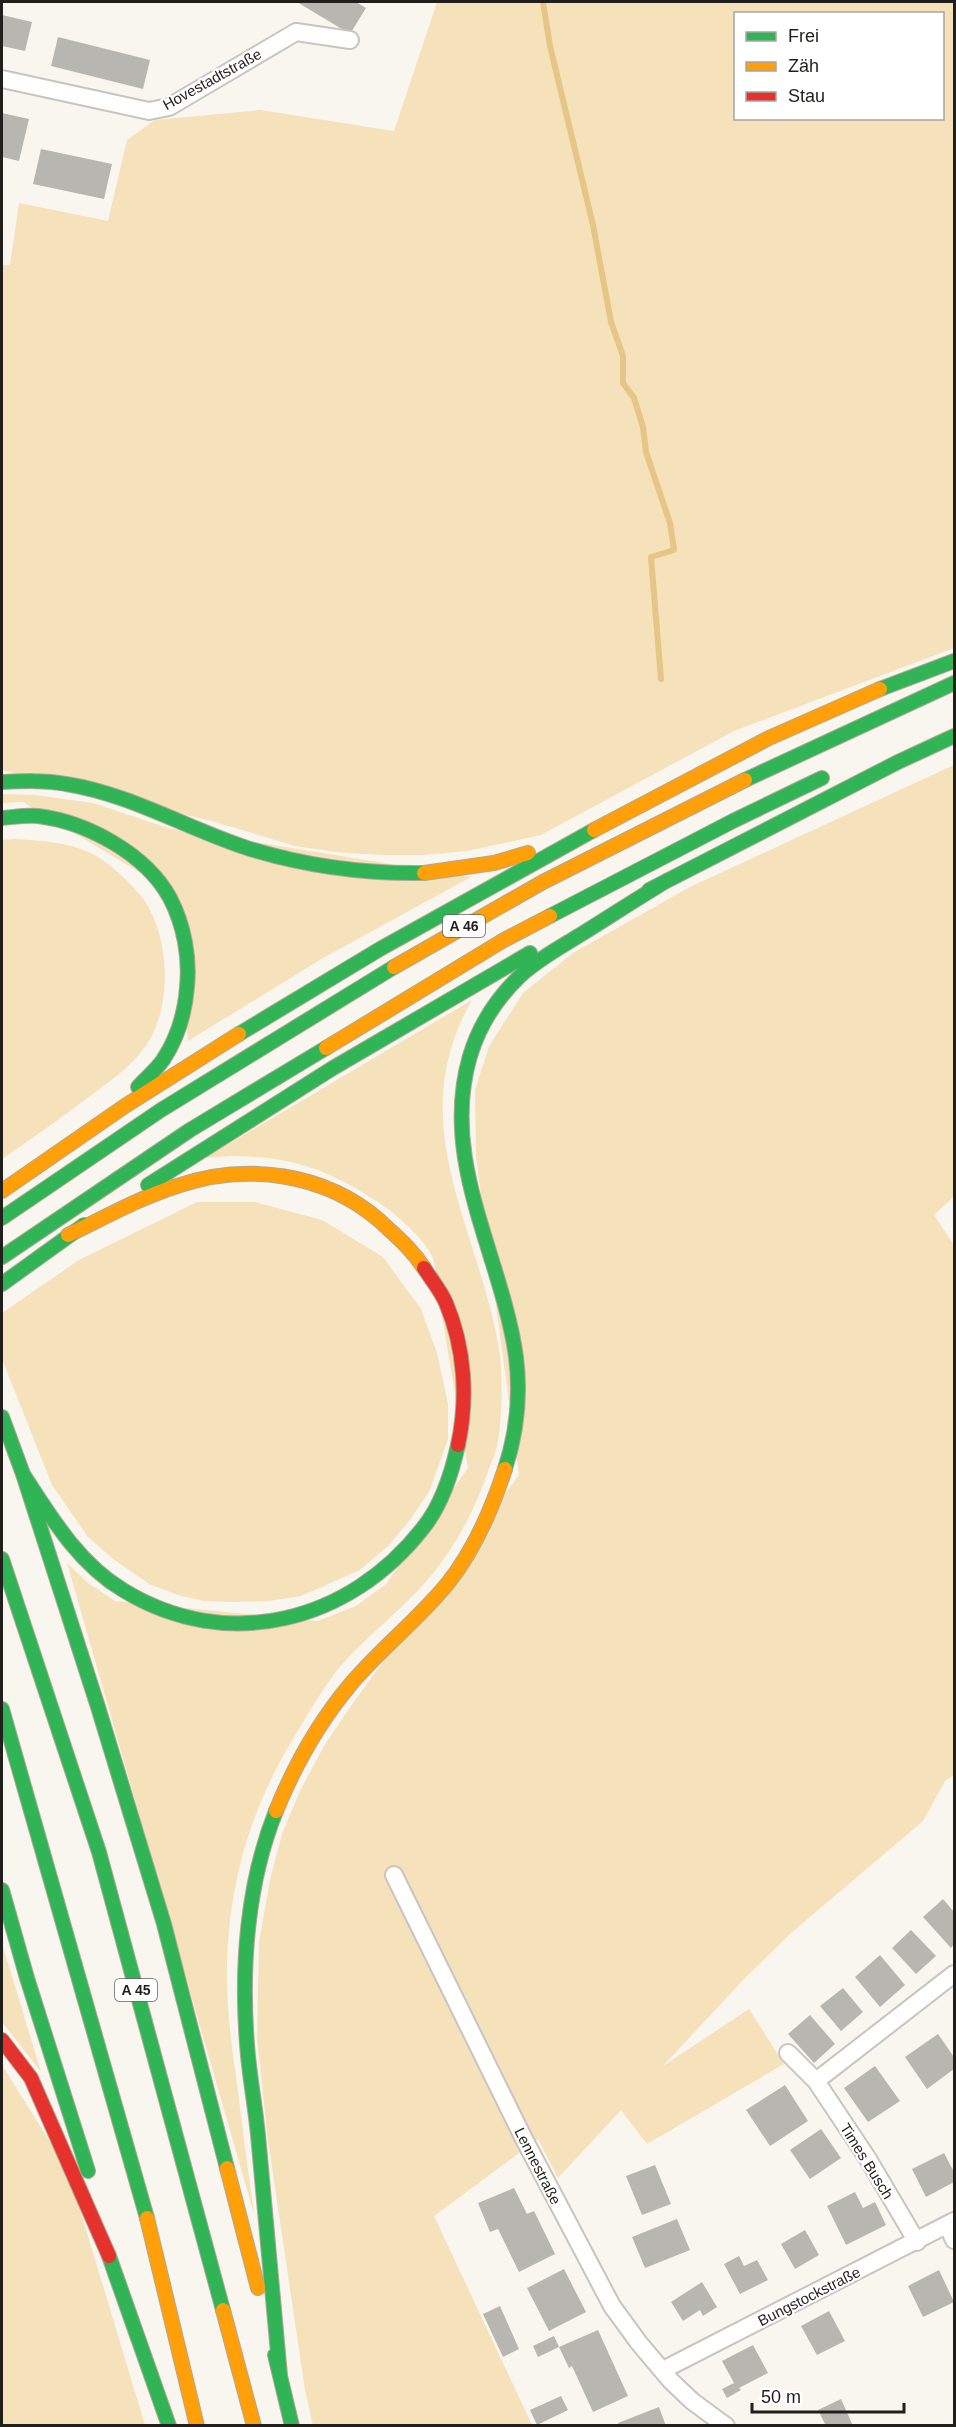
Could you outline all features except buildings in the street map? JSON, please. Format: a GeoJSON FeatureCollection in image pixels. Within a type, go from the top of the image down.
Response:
{"type":"FeatureCollection","features":[{"type":"Feature","properties":{"kind":"highway"},"geometry":{"type":"LineString","coordinates":[[2,1191],[199,1059],[341,971],[588,833],[715,765],[856,699],[954,661]]}},
{"type":"Feature","properties":{"kind":"highway","name":"A 46"},"geometry":{"type":"LineString","coordinates":[[2,1218],[183,1095],[355,990],[486,914],[598,853],[799,753],[954,683]]}},
{"type":"Feature","properties":{"kind":"highway"},"geometry":{"type":"LineString","coordinates":[[2,1284],[68,1235],[333,1068],[495,972],[668,880],[898,762],[954,736]]}},
{"type":"Feature","properties":{"kind":"highway","name":"A 46"},"geometry":{"type":"LineString","coordinates":[[3,1256],[190,1130],[504,940],[733,821],[830,775]]}},
{"type":"Feature","properties":{"kind":"highway"},"geometry":{"type":"LineString","coordinates":[[2,782],[17,780],[64,782],[104,791],[245,846],[290,860],[343,869],[392,873],[449,870],[520,856],[588,833]]}},
{"type":"Feature","properties":{"kind":"highway"},"geometry":{"type":"LineString","coordinates":[[2,818],[38,816],[72,824],[92,832],[121,849],[145,868],[169,897],[183,933],[190,976],[183,1014],[165,1056],[138,1087],[53,1155]]}},
{"type":"Feature","properties":{"kind":"highway"},"geometry":{"type":"LineString","coordinates":[[280,2375],[259,2142],[246,2033],[245,1973],[250,1920],[264,1852],[279,1802],[329,1713],[358,1677],[437,1596],[466,1559],[486,1522],[502,1482],[515,1435],[518,1392],[516,1352],[504,1300],[467,1178],[461,1128],[463,1079],[470,1050],[499,997],[522,974],[551,953],[668,880]]}},
{"type":"Feature","properties":{"kind":"highway"},"geometry":{"type":"LineString","coordinates":[[23,1474],[59,1528],[85,1560],[120,1588],[150,1606],[213,1624],[260,1623],[312,1611],[338,1600],[364,1587],[390,1567],[420,1535],[442,1500],[460,1445],[466,1404],[464,1365],[454,1321],[435,1281],[413,1249],[378,1217],[342,1193],[295,1178],[255,1174],[214,1176],[170,1188],[68,1235]]}},
{"type":"Feature","properties":{"kind":"highway"},"geometry":{"type":"LineString","coordinates":[[2,1417],[23,1474],[98,1707],[164,1924],[292,2426]]}},
{"type":"Feature","properties":{"kind":"highway","name":"A 45"},"geometry":{"type":"LineString","coordinates":[[2,1558],[99,1852],[254,2426]]}},
{"type":"Feature","properties":{"kind":"highway"},"geometry":{"type":"LineString","coordinates":[[2,1709],[136,2178],[197,2426]]}},
{"type":"Feature","properties":{"kind":"highway"},"geometry":{"type":"LineString","coordinates":[[2,1890],[27,1978],[78,2131],[109,2256]]}},
{"type":"Feature","properties":{"kind":"highway"},"geometry":{"type":"LineString","coordinates":[[2,2040],[31,2078],[109,2256],[169,2426]]}},
{"type":"Feature","properties":{"kind":"street","name":"Hovestadtstraße"},"geometry":{"type":"LineString","coordinates":[[2,79],[149,111],[169,107],[296,32],[350,40]]}},
{"type":"Feature","properties":{"kind":"street","name":"Lennestraße"},"geometry":{"type":"LineString","coordinates":[[394,1875],[592,2271],[621,2319],[663,2370],[692,2401],[726,2426]]}},
{"type":"Feature","properties":{"kind":"street"},"geometry":{"type":"LineString","coordinates":[[816,2081],[954,1974]]}},
{"type":"Feature","properties":{"kind":"street","name":"Times Busch"},"geometry":{"type":"LineString","coordinates":[[788,2053],[816,2081],[867,2159],[916,2242]]}},
{"type":"Feature","properties":{"kind":"street","name":"Bungstockstraße"},"geometry":{"type":"LineString","coordinates":[[663,2370],[916,2242],[952,2229]]}},
{"type":"Feature","properties":{"kind":"shaded area"},"geometry":{"type":"Polygon","coordinates":[[[437,2],[954,2],[954,648],[734,731],[541,835],[467,851],[423,855],[384,855],[344,853],[295,846],[215,822],[2,770],[2,265],[10,265],[19,203],[108,221],[127,140],[155,120],[260,110],[394,131],[437,2]]]}},
{"type":"Feature","properties":{"kind":"shaded area"},"geometry":{"type":"Polygon","coordinates":[[[954,765],[954,1196],[934,1215],[954,1245],[954,1775],[945,1781],[923,1821],[791,1933],[744,1979],[663,2066],[749,2009],[784,2064],[647,2144],[621,2110],[558,2178],[538,2139],[434,2216],[532,2425],[313,2426],[305,2390],[268,2140],[257,2038],[259,1942],[271,1875],[283,1831],[300,1791],[324,1746],[519,1475],[476,1157],[475,1090],[489,1046],[523,993],[573,953],[690,887],[954,765]]]}},
{"type":"Feature","properties":{"kind":"shaded area"},"geometry":{"type":"Polygon","coordinates":[[[2,794],[35,795],[93,803],[168,828],[471,877],[323,958],[188,1041],[177,895],[23,802],[2,803],[2,794]]]}},
{"type":"Feature","properties":{"kind":"shaded area"},"geometry":{"type":"Polygon","coordinates":[[[2,840],[58,843],[78,848],[98,857],[116,870],[142,897],[151,913],[163,950],[165,970],[161,1010],[147,1044],[136,1058],[83,1102],[2,1159],[2,840]]]}},
{"type":"Feature","properties":{"kind":"shaded area"},"geometry":{"type":"Polygon","coordinates":[[[472,1000],[452,1046],[443,1090],[444,1133],[451,1175],[489,1304],[499,1349],[502,1395],[497,1444],[484,1482],[454,1544],[413,1596],[333,1675],[284,1754],[256,1814],[245,1845],[232,1909],[228,1943],[227,1991],[254,2214],[67,1563],[88,1583],[115,1601],[318,1621],[356,1606],[386,1584],[468,1468],[432,1256],[418,1236],[391,1211],[342,1181],[300,1164],[278,1160],[231,1156],[205,1158],[472,1000]]]}},
{"type":"Feature","properties":{"kind":"shaded area"},"geometry":{"type":"Polygon","coordinates":[[[197,1202],[255,1202],[322,1220],[383,1257],[421,1309],[437,1353],[448,1404],[448,1439],[429,1492],[389,1545],[360,1570],[301,1596],[269,1601],[204,1601],[178,1595],[149,1584],[112,1558],[88,1537],[52,1485],[2,1359],[2,1313],[79,1260],[197,1202]]]}},
{"type":"Feature","properties":{"kind":"shaded area"},"geometry":{"type":"Polygon","coordinates":[[[2,1943],[41,2072],[2,2022],[2,1943]]]}},
{"type":"Feature","properties":{"kind":"shaded area"},"geometry":{"type":"Polygon","coordinates":[[[2,2065],[50,2142],[78,2203],[145,2425],[2,2425],[2,2065]]]}},
{"type":"Feature","properties":{"kind":"waterway"},"geometry":{"type":"LineString","coordinates":[[543,2],[550,46],[593,225],[611,322],[623,356],[623,383],[634,398],[643,427],[646,452],[670,523],[674,550],[651,557],[661,679]]}},
{"type":"Feature","properties":{"kind":"traffic: fast"},"geometry":{"type":"LineString","coordinates":[[880,689],[954,661]]}},
{"type":"Feature","properties":{"kind":"traffic: fast"},"geometry":{"type":"LineString","coordinates":[[745,780],[954,683]]}},
{"type":"Feature","properties":{"kind":"traffic: fast"},"geometry":{"type":"LineString","coordinates":[[649,890],[898,762],[954,736]]}},
{"type":"Feature","properties":{"kind":"traffic: fast"},"geometry":{"type":"LineString","coordinates":[[550,916],[733,821],[822,778]]}},
{"type":"Feature","properties":{"kind":"traffic: fast"},"geometry":{"type":"LineString","coordinates":[[2,782],[50,782],[113,795],[224,840],[291,860],[334,868],[424,873]]}},
{"type":"Feature","properties":{"kind":"traffic: fast"},"geometry":{"type":"LineString","coordinates":[[2,818],[38,816],[57,819],[95,833],[131,854],[146,867],[170,898],[179,919],[187,953],[186,996],[180,1025],[168,1052],[138,1087]]}},
{"type":"Feature","properties":{"kind":"traffic: fast"},"geometry":{"type":"LineString","coordinates":[[239,1034],[380,949],[594,830]]}},
{"type":"Feature","properties":{"kind":"traffic: fast"},"geometry":{"type":"LineString","coordinates":[[505,1469],[517,1414],[516,1357],[509,1319],[467,1171],[462,1133],[463,1095],[470,1056],[489,1013],[520,976],[548,954],[668,880]]}},
{"type":"Feature","properties":{"kind":"traffic: fast"},"geometry":{"type":"LineString","coordinates":[[148,1185],[333,1068],[530,953]]}},
{"type":"Feature","properties":{"kind":"traffic: fast"},"geometry":{"type":"LineString","coordinates":[[2,1218],[161,1110],[394,967]]}},
{"type":"Feature","properties":{"kind":"traffic: fast"},"geometry":{"type":"LineString","coordinates":[[2,1257],[190,1130],[326,1048]]}},
{"type":"Feature","properties":{"kind":"traffic: fast"},"geometry":{"type":"LineString","coordinates":[[2,1284],[84,1225]]}},
{"type":"Feature","properties":{"kind":"traffic: fast"},"geometry":{"type":"LineString","coordinates":[[2,1417],[23,1474],[98,1707],[164,1924],[227,2168]]}},
{"type":"Feature","properties":{"kind":"traffic: fast"},"geometry":{"type":"LineString","coordinates":[[23,1474],[79,1553],[92,1567],[123,1590],[163,1610],[203,1621],[244,1623],[285,1618],[323,1606],[360,1586],[393,1560],[423,1528],[435,1510],[449,1477],[458,1445]]}},
{"type":"Feature","properties":{"kind":"traffic: fast"},"geometry":{"type":"LineString","coordinates":[[2,1559],[99,1852],[223,2310]]}},
{"type":"Feature","properties":{"kind":"traffic: fast"},"geometry":{"type":"LineString","coordinates":[[2,1709],[147,2218]]}},
{"type":"Feature","properties":{"kind":"traffic: fast"},"geometry":{"type":"LineString","coordinates":[[276,1811],[258,1867],[252,1896],[246,1955],[245,2015],[280,2375]]}},
{"type":"Feature","properties":{"kind":"traffic: fast"},"geometry":{"type":"LineString","coordinates":[[2,1890],[27,1978],[88,2171]]}},
{"type":"Feature","properties":{"kind":"traffic: fast"},"geometry":{"type":"LineString","coordinates":[[109,2256],[169,2426]]}},
{"type":"Feature","properties":{"kind":"traffic: fast"},"geometry":{"type":"LineString","coordinates":[[275,2355],[292,2426]]}},
{"type":"Feature","properties":{"kind":"traffic: slow"},"geometry":{"type":"LineString","coordinates":[[594,830],[769,738],[880,689]]}},
{"type":"Feature","properties":{"kind":"traffic: slow"},"geometry":{"type":"LineString","coordinates":[[394,967],[543,882],[745,780]]}},
{"type":"Feature","properties":{"kind":"traffic: slow"},"geometry":{"type":"LineString","coordinates":[[424,873],[494,863],[528,853]]}},
{"type":"Feature","properties":{"kind":"traffic: slow"},"geometry":{"type":"LineString","coordinates":[[326,1048],[504,940],[550,916]]}},
{"type":"Feature","properties":{"kind":"traffic: slow"},"geometry":{"type":"LineString","coordinates":[[2,1191],[125,1106],[239,1034]]}},
{"type":"Feature","properties":{"kind":"traffic: slow"},"geometry":{"type":"LineString","coordinates":[[68,1235],[135,1202],[177,1186],[230,1175],[284,1176],[335,1192],[358,1205],[398,1237],[424,1268]]}},
{"type":"Feature","properties":{"kind":"traffic: slow"},"geometry":{"type":"LineString","coordinates":[[276,1811],[308,1745],[339,1699],[362,1672],[436,1597],[458,1570],[482,1528],[505,1469]]}},
{"type":"Feature","properties":{"kind":"traffic: slow"},"geometry":{"type":"LineString","coordinates":[[227,2168],[258,2288]]}},
{"type":"Feature","properties":{"kind":"traffic: slow"},"geometry":{"type":"LineString","coordinates":[[147,2218],[197,2426]]}},
{"type":"Feature","properties":{"kind":"traffic: slow"},"geometry":{"type":"LineString","coordinates":[[223,2310],[254,2426]]}},
{"type":"Feature","properties":{"kind":"traffic: jam"},"geometry":{"type":"LineString","coordinates":[[424,1268],[446,1303],[461,1356],[464,1392],[458,1445]]}},
{"type":"Feature","properties":{"kind":"traffic: jam"},"geometry":{"type":"LineString","coordinates":[[2,2040],[31,2078],[109,2256]]}}]}
